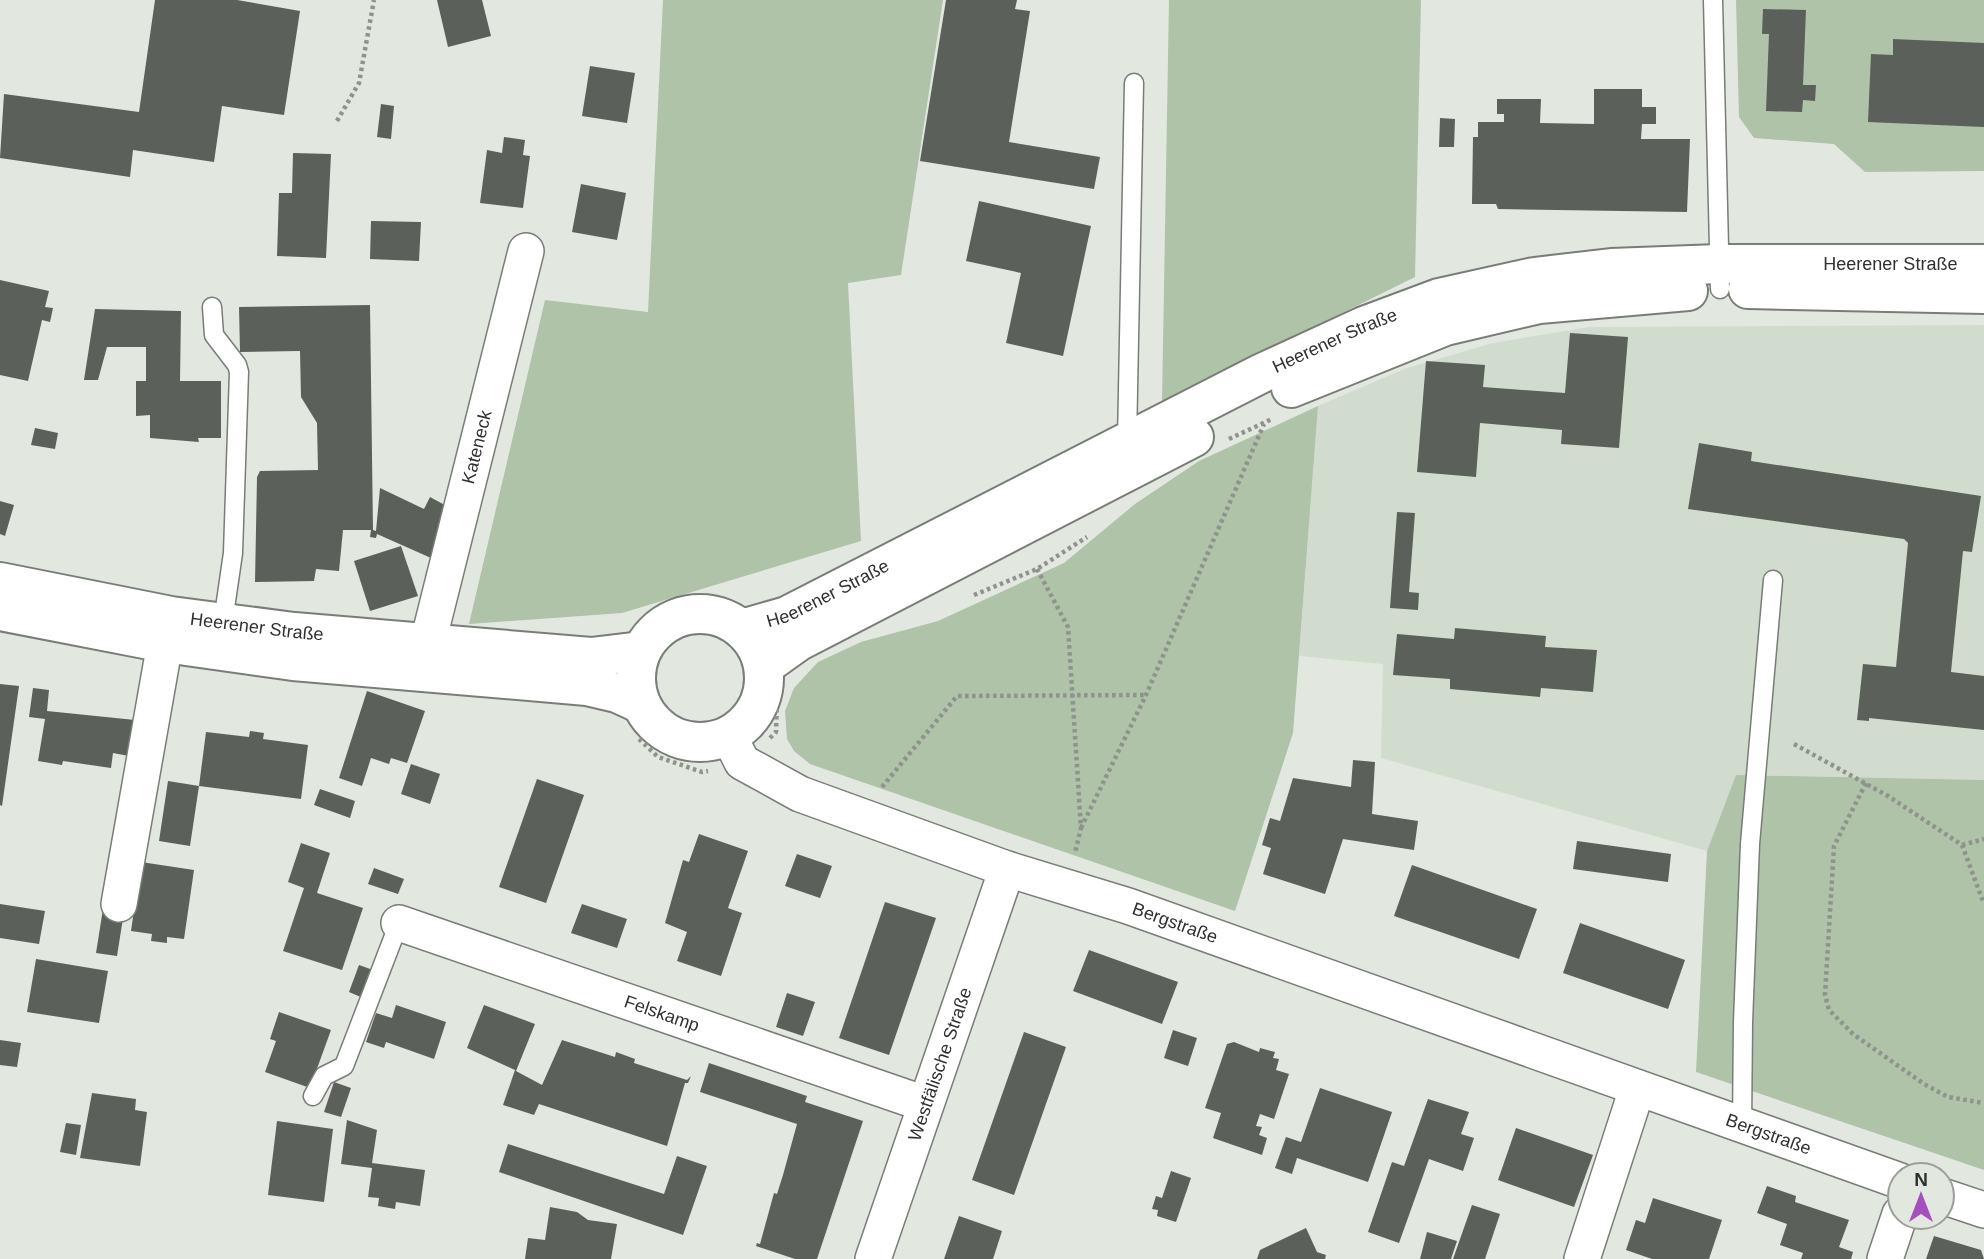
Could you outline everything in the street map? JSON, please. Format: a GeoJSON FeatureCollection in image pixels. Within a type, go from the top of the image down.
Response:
{"type":"FeatureCollection","features":[{"type":"Feature","properties":{"kind":"main road","name":"Heerener Straße"},"geometry":{"type":"LineString","coordinates":[[772,680],[799,641],[1275,395],[1445,326],[1539,304],[1720,276],[1984,264]]}},
{"type":"Feature","properties":{"kind":"main road","name":"Heerener Straße"},"geometry":{"type":"LineString","coordinates":[[742,629],[787,615],[1127,442],[1364,326],[1439,298],[1534,277],[1611,268],[1984,294]]}},
{"type":"Feature","properties":{"kind":"main road","name":"Heerener Straße"},"geometry":{"type":"LineString","coordinates":[[0,582],[171,616],[293,632],[591,657],[640,651],[652,635],[667,622],[686,615],[706,614],[725,618],[742,629],[756,646],[772,680]]}},
{"type":"Feature","properties":{"kind":"main road","name":"Heerener Straße"},"geometry":{"type":"LineString","coordinates":[[0,611],[165,643],[293,661],[587,686],[617,693],[640,704],[652,722],[669,735],[688,742],[709,742],[736,749]]}},
{"type":"Feature","properties":{"kind":"main road"},"geometry":{"type":"LineString","coordinates":[[640,651],[635,669],[635,687],[640,704]]}},
{"type":"Feature","properties":{"kind":"main road"},"geometry":{"type":"LineString","coordinates":[[736,749],[754,714],[765,683],[772,680]]}},
{"type":"Feature","properties":{"kind":"street","name":"Kateneck"},"geometry":{"type":"LineString","coordinates":[[428,642],[526,251]]}},
{"type":"Feature","properties":{"kind":"street"},"geometry":{"type":"LineString","coordinates":[[119,904],[165,643]]}},
{"type":"Feature","properties":{"kind":"street","name":"Bergstraße"},"geometry":{"type":"LineString","coordinates":[[736,749],[800,794],[1065,889],[1128,906],[1886,1176]]}},
{"type":"Feature","properties":{"kind":"street","name":"Westfälische Straße"},"geometry":{"type":"LineString","coordinates":[[873,1259],[1007,869]]}},
{"type":"Feature","properties":{"kind":"street","name":"Felskamp"},"geometry":{"type":"LineString","coordinates":[[399,923],[925,1104]]}},
{"type":"Feature","properties":{"kind":"street"},"geometry":{"type":"LineString","coordinates":[[1582,1259],[1637,1089]]}},
{"type":"Feature","properties":{"kind":"street"},"geometry":{"type":"LineString","coordinates":[[1956,1201],[1984,1210]]}},
{"type":"Feature","properties":{"kind":"street"},"geometry":{"type":"LineString","coordinates":[[1885,1259],[1894,1231]]}},
{"type":"Feature","properties":{"kind":"lane"},"geometry":{"type":"LineString","coordinates":[[1713,0],[1720,276]]}},
{"type":"Feature","properties":{"kind":"lane"},"geometry":{"type":"LineString","coordinates":[[1127,442],[1134,83]]}},
{"type":"Feature","properties":{"kind":"lane"},"geometry":{"type":"LineString","coordinates":[[212,307],[214,335],[237,365],[239,372],[232,569],[223,622]]}},
{"type":"Feature","properties":{"kind":"lane"},"geometry":{"type":"LineString","coordinates":[[1742,1126],[1750,844],[1773,580]]}},
{"type":"Feature","properties":{"kind":"lane"},"geometry":{"type":"LineString","coordinates":[[313,1097],[324,1076],[344,1066],[399,923]]}},
{"type":"Feature","properties":{"kind":"path"},"geometry":{"type":"LineString","coordinates":[[337,121],[359,83],[374,0]]}},
{"type":"Feature","properties":{"kind":"path"},"geometry":{"type":"LineString","coordinates":[[1227,440],[1277,416]]}},
{"type":"Feature","properties":{"kind":"path"},"geometry":{"type":"LineString","coordinates":[[1065,889],[1081,828],[1146,695],[1265,422]]}},
{"type":"Feature","properties":{"kind":"path"},"geometry":{"type":"LineString","coordinates":[[970,597],[1037,569],[1098,528]]}},
{"type":"Feature","properties":{"kind":"path"},"geometry":{"type":"LineString","coordinates":[[1037,569],[1068,626],[1081,828]]}},
{"type":"Feature","properties":{"kind":"path"},"geometry":{"type":"LineString","coordinates":[[736,749],[776,732],[772,680]]}},
{"type":"Feature","properties":{"kind":"path"},"geometry":{"type":"LineString","coordinates":[[859,815],[957,696],[1074,693],[1146,695]]}},
{"type":"Feature","properties":{"kind":"path"},"geometry":{"type":"LineString","coordinates":[[1794,744],[1866,783],[1962,845],[1984,904]]}},
{"type":"Feature","properties":{"kind":"path"},"geometry":{"type":"LineString","coordinates":[[1866,783],[1834,846],[1825,995],[1829,1010],[1853,1034],[1924,1084],[1948,1097],[1984,1103]]}},
{"type":"Feature","properties":{"kind":"path"},"geometry":{"type":"LineString","coordinates":[[1962,845],[1984,839]]}},
{"type":"Feature","properties":{"kind":"shaded area"},"geometry":{"type":"Polygon","coordinates":[[[1984,325],[1984,780],[1736,775],[1707,851],[1381,758],[1383,664],[1299,656],[1318,406],[1404,369],[1493,343],[1589,327],[1984,325]]]}},
{"type":"Feature","properties":{"kind":"green space"},"geometry":{"type":"Polygon","coordinates":[[[663,0],[943,0],[901,275],[848,283],[861,541],[622,613],[469,624],[545,300],[648,312],[663,0]]]}},
{"type":"Feature","properties":{"kind":"green space"},"geometry":{"type":"Polygon","coordinates":[[[1169,0],[1421,0],[1415,277],[1162,402],[1169,0]]]}},
{"type":"Feature","properties":{"kind":"green space"},"geometry":{"type":"Polygon","coordinates":[[[1736,0],[1984,0],[1984,171],[1865,172],[1834,144],[1754,138],[1739,117],[1736,0]]]}},
{"type":"Feature","properties":{"kind":"green space"},"geometry":{"type":"Polygon","coordinates":[[[1318,406],[1293,733],[1235,911],[810,764],[794,751],[787,739],[785,711],[794,688],[818,662],[861,642],[938,621],[1064,563],[1135,504],[1199,461],[1318,406]]]}},
{"type":"Feature","properties":{"kind":"green space"},"geometry":{"type":"Polygon","coordinates":[[[1736,775],[1984,780],[1984,1170],[1696,1072],[1707,851],[1736,775]]]}},
{"type":"Feature","properties":{"kind":"building"},"geometry":{"type":"Polygon","coordinates":[[[155,0],[237,0],[300,11],[284,115],[222,106],[214,162],[133,150],[130,177],[0,158],[4,94],[139,112],[155,0]]]}},
{"type":"Feature","properties":{"kind":"building"},"geometry":{"type":"Polygon","coordinates":[[[437,0],[482,0],[491,36],[448,47],[437,0]]]}},
{"type":"Feature","properties":{"kind":"building"},"geometry":{"type":"Polygon","coordinates":[[[946,0],[1017,0],[1015,9],[1030,11],[1009,142],[1100,157],[1094,189],[920,161],[946,0]]]}},
{"type":"Feature","properties":{"kind":"building"},"geometry":{"type":"Polygon","coordinates":[[[1763,9],[1806,10],[1803,85],[1816,85],[1815,101],[1803,100],[1802,112],[1766,111],[1769,34],[1762,34],[1763,9]]]}},
{"type":"Feature","properties":{"kind":"building"},"geometry":{"type":"Polygon","coordinates":[[[1893,39],[1984,43],[1984,127],[1868,122],[1871,54],[1893,55],[1893,39]]]}},
{"type":"Feature","properties":{"kind":"building"},"geometry":{"type":"Polygon","coordinates":[[[590,66],[635,73],[627,123],[582,116],[590,66]]]}},
{"type":"Feature","properties":{"kind":"building"},"geometry":{"type":"Polygon","coordinates":[[[1594,89],[1642,89],[1642,107],[1656,107],[1656,124],[1642,124],[1641,139],[1690,139],[1687,212],[1498,209],[1496,204],[1472,204],[1473,137],[1478,137],[1478,122],[1504,122],[1504,114],[1497,114],[1497,99],[1541,99],[1540,123],[1594,124],[1594,89]]]}},
{"type":"Feature","properties":{"kind":"building"},"geometry":{"type":"Polygon","coordinates":[[[381,104],[394,106],[391,139],[377,137],[381,104]]]}},
{"type":"Feature","properties":{"kind":"building"},"geometry":{"type":"Polygon","coordinates":[[[1440,118],[1455,119],[1454,147],[1439,147],[1440,118]]]}},
{"type":"Feature","properties":{"kind":"building"},"geometry":{"type":"Polygon","coordinates":[[[504,137],[525,140],[523,155],[530,156],[523,208],[480,203],[487,150],[502,153],[504,137]]]}},
{"type":"Feature","properties":{"kind":"building"},"geometry":{"type":"Polygon","coordinates":[[[293,153],[331,154],[326,258],[277,256],[279,193],[292,193],[293,153]]]}},
{"type":"Feature","properties":{"kind":"building"},"geometry":{"type":"Polygon","coordinates":[[[581,184],[626,193],[617,240],[572,232],[581,184]]]}},
{"type":"Feature","properties":{"kind":"building"},"geometry":{"type":"Polygon","coordinates":[[[979,201],[1091,226],[1063,356],[1006,343],[1021,273],[966,261],[979,201]]]}},
{"type":"Feature","properties":{"kind":"building"},"geometry":{"type":"Polygon","coordinates":[[[371,221],[421,222],[419,261],[370,259],[371,221]]]}},
{"type":"Feature","properties":{"kind":"building"},"geometry":{"type":"Polygon","coordinates":[[[0,280],[49,291],[45,307],[53,308],[50,322],[42,320],[28,381],[0,375],[0,280]]]}},
{"type":"Feature","properties":{"kind":"building"},"geometry":{"type":"Polygon","coordinates":[[[370,305],[373,530],[376,531],[380,488],[424,509],[430,497],[454,510],[431,558],[377,534],[376,538],[370,537],[371,530],[343,530],[339,571],[316,569],[314,581],[255,582],[257,477],[260,471],[318,470],[317,423],[301,397],[300,351],[240,352],[239,307],[370,305]]]}},
{"type":"Feature","properties":{"kind":"building"},"geometry":{"type":"Polygon","coordinates":[[[95,309],[181,311],[180,381],[221,381],[221,438],[198,438],[199,442],[150,438],[150,415],[136,416],[136,381],[146,381],[146,347],[107,347],[98,380],[84,380],[95,309]]]}},
{"type":"Feature","properties":{"kind":"building"},"geometry":{"type":"Polygon","coordinates":[[[1570,333],[1628,337],[1619,448],[1561,444],[1562,430],[1480,423],[1476,477],[1417,472],[1426,361],[1485,365],[1483,387],[1565,393],[1570,333]]]}},
{"type":"Feature","properties":{"kind":"building"},"geometry":{"type":"Polygon","coordinates":[[[35,428],[58,433],[55,449],[31,445],[35,428]]]}},
{"type":"Feature","properties":{"kind":"building"},"geometry":{"type":"Polygon","coordinates":[[[1699,443],[1752,452],[1751,461],[1981,496],[1972,552],[1963,551],[1951,672],[1984,676],[1984,730],[1869,718],[1869,721],[1857,720],[1863,664],[1896,667],[1908,543],[1904,539],[1688,509],[1699,443]]]}},
{"type":"Feature","properties":{"kind":"building"},"geometry":{"type":"Polygon","coordinates":[[[0,501],[14,505],[5,536],[0,534],[0,501]]]}},
{"type":"Feature","properties":{"kind":"building"},"geometry":{"type":"Polygon","coordinates":[[[1397,512],[1415,513],[1409,592],[1419,593],[1418,610],[1390,608],[1397,512]]]}},
{"type":"Feature","properties":{"kind":"building"},"geometry":{"type":"Polygon","coordinates":[[[401,546],[418,596],[370,611],[354,561],[401,546]]]}},
{"type":"Feature","properties":{"kind":"building"},"geometry":{"type":"Polygon","coordinates":[[[1455,628],[1546,636],[1545,647],[1597,650],[1593,692],[1541,688],[1540,697],[1450,689],[1450,679],[1393,675],[1397,634],[1454,639],[1455,628]]]}},
{"type":"Feature","properties":{"kind":"building"},"geometry":{"type":"Polygon","coordinates":[[[0,684],[19,686],[2,806],[0,805],[0,684]]]}},
{"type":"Feature","properties":{"kind":"building"},"geometry":{"type":"Polygon","coordinates":[[[33,688],[49,690],[47,711],[135,720],[129,756],[113,753],[111,768],[63,761],[62,765],[38,761],[45,719],[29,717],[33,688]]]}},
{"type":"Feature","properties":{"kind":"building"},"geometry":{"type":"Polygon","coordinates":[[[367,691],[425,711],[407,763],[391,758],[389,764],[371,758],[362,786],[339,778],[367,691]]]}},
{"type":"Feature","properties":{"kind":"building"},"geometry":{"type":"Polygon","coordinates":[[[250,731],[264,733],[263,739],[308,745],[301,799],[199,786],[206,732],[249,737],[250,731]]]}},
{"type":"Feature","properties":{"kind":"building"},"geometry":{"type":"Polygon","coordinates":[[[1353,760],[1375,762],[1372,814],[1418,821],[1414,850],[1343,839],[1325,894],[1263,874],[1271,848],[1262,845],[1270,818],[1280,821],[1293,778],[1351,787],[1353,760]]]}},
{"type":"Feature","properties":{"kind":"building"},"geometry":{"type":"Polygon","coordinates":[[[411,764],[440,774],[430,804],[401,794],[411,764]]]}},
{"type":"Feature","properties":{"kind":"building"},"geometry":{"type":"Polygon","coordinates":[[[537,779],[584,795],[546,903],[499,887],[537,779]]]}},
{"type":"Feature","properties":{"kind":"building"},"geometry":{"type":"Polygon","coordinates":[[[168,781],[199,786],[190,846],[159,841],[168,781]]]}},
{"type":"Feature","properties":{"kind":"building"},"geometry":{"type":"Polygon","coordinates":[[[320,789],[355,801],[350,818],[314,805],[320,789]]]}},
{"type":"Feature","properties":{"kind":"building"},"geometry":{"type":"Polygon","coordinates":[[[699,834],[748,851],[728,908],[742,913],[721,976],[677,961],[687,932],[665,923],[683,860],[689,862],[699,834]]]}},
{"type":"Feature","properties":{"kind":"building"},"geometry":{"type":"Polygon","coordinates":[[[1577,841],[1671,854],[1668,882],[1573,869],[1577,841]]]}},
{"type":"Feature","properties":{"kind":"building"},"geometry":{"type":"Polygon","coordinates":[[[301,843],[330,853],[317,893],[363,908],[342,970],[283,951],[304,888],[288,882],[301,843]]]}},
{"type":"Feature","properties":{"kind":"building"},"geometry":{"type":"Polygon","coordinates":[[[797,854],[832,866],[820,898],[785,886],[797,854]]]}},
{"type":"Feature","properties":{"kind":"building"},"geometry":{"type":"Polygon","coordinates":[[[141,862],[194,870],[184,939],[167,937],[167,943],[151,941],[152,934],[131,931],[141,862]]]}},
{"type":"Feature","properties":{"kind":"building"},"geometry":{"type":"Polygon","coordinates":[[[1412,865],[1537,909],[1519,959],[1394,916],[1412,865]]]}},
{"type":"Feature","properties":{"kind":"building"},"geometry":{"type":"Polygon","coordinates":[[[374,868],[404,879],[398,894],[368,884],[374,868]]]}},
{"type":"Feature","properties":{"kind":"building"},"geometry":{"type":"Polygon","coordinates":[[[885,902],[936,918],[889,1055],[839,1038],[885,902]]]}},
{"type":"Feature","properties":{"kind":"building"},"geometry":{"type":"Polygon","coordinates":[[[0,904],[45,911],[39,944],[0,938],[0,904]]]}},
{"type":"Feature","properties":{"kind":"building"},"geometry":{"type":"Polygon","coordinates":[[[582,904],[627,919],[617,948],[571,933],[582,904]]]}},
{"type":"Feature","properties":{"kind":"building"},"geometry":{"type":"Polygon","coordinates":[[[103,909],[124,912],[117,956],[96,953],[103,909]]]}},
{"type":"Feature","properties":{"kind":"building"},"geometry":{"type":"Polygon","coordinates":[[[1580,923],[1685,960],[1668,1009],[1563,973],[1580,923]]]}},
{"type":"Feature","properties":{"kind":"building"},"geometry":{"type":"Polygon","coordinates":[[[1089,950],[1178,982],[1162,1024],[1073,991],[1089,950]]]}},
{"type":"Feature","properties":{"kind":"building"},"geometry":{"type":"Polygon","coordinates":[[[36,959],[108,971],[99,1023],[27,1012],[36,959]]]}},
{"type":"Feature","properties":{"kind":"building"},"geometry":{"type":"Polygon","coordinates":[[[359,965],[373,970],[363,998],[349,992],[359,965]]]}},
{"type":"Feature","properties":{"kind":"building"},"geometry":{"type":"Polygon","coordinates":[[[787,993],[815,1002],[803,1036],[776,1027],[787,993]]]}},
{"type":"Feature","properties":{"kind":"building"},"geometry":{"type":"Polygon","coordinates":[[[396,1005],[446,1022],[434,1059],[386,1042],[384,1048],[366,1042],[376,1013],[392,1018],[396,1005]]]}},
{"type":"Feature","properties":{"kind":"building"},"geometry":{"type":"Polygon","coordinates":[[[484,1005],[535,1024],[516,1071],[542,1085],[562,1040],[615,1057],[616,1052],[635,1059],[634,1063],[687,1080],[691,1076],[688,1083],[685,1083],[667,1146],[539,1104],[534,1115],[503,1105],[515,1070],[467,1048],[484,1005]]]}},
{"type":"Feature","properties":{"kind":"building"},"geometry":{"type":"Polygon","coordinates":[[[279,1012],[331,1030],[310,1088],[265,1072],[276,1041],[270,1039],[279,1012]]]}},
{"type":"Feature","properties":{"kind":"building"},"geometry":{"type":"Polygon","coordinates":[[[1173,1030],[1197,1038],[1188,1066],[1164,1058],[1173,1030]]]}},
{"type":"Feature","properties":{"kind":"building"},"geometry":{"type":"Polygon","coordinates":[[[1024,1032],[1066,1047],[1014,1195],[972,1180],[1024,1032]]]}},
{"type":"Feature","properties":{"kind":"building"},"geometry":{"type":"Polygon","coordinates":[[[0,1040],[21,1043],[17,1067],[0,1065],[0,1040]]]}},
{"type":"Feature","properties":{"kind":"building"},"geometry":{"type":"Polygon","coordinates":[[[1234,1042],[1259,1052],[1260,1048],[1275,1052],[1273,1058],[1279,1059],[1276,1070],[1289,1074],[1274,1119],[1260,1114],[1256,1126],[1262,1127],[1259,1135],[1267,1138],[1262,1155],[1213,1138],[1221,1113],[1205,1108],[1227,1044],[1234,1042]]]}},
{"type":"Feature","properties":{"kind":"building"},"geometry":{"type":"Polygon","coordinates":[[[709,1063],[807,1096],[805,1102],[863,1121],[817,1259],[795,1259],[756,1246],[757,1243],[760,1244],[774,1193],[777,1194],[797,1124],[700,1092],[709,1063]]]}},
{"type":"Feature","properties":{"kind":"building"},"geometry":{"type":"Polygon","coordinates":[[[334,1082],[351,1088],[341,1117],[324,1112],[334,1082]]]}},
{"type":"Feature","properties":{"kind":"building"},"geometry":{"type":"Polygon","coordinates":[[[1320,1088],[1392,1112],[1368,1182],[1297,1158],[1292,1174],[1275,1168],[1286,1137],[1301,1142],[1320,1088]]]}},
{"type":"Feature","properties":{"kind":"building"},"geometry":{"type":"Polygon","coordinates":[[[92,1093],[136,1099],[135,1110],[147,1112],[140,1166],[80,1158],[92,1093]]]}},
{"type":"Feature","properties":{"kind":"building"},"geometry":{"type":"Polygon","coordinates":[[[1428,1099],[1469,1112],[1461,1134],[1474,1138],[1463,1171],[1429,1159],[1399,1243],[1368,1232],[1392,1162],[1404,1166],[1428,1099]]]}},
{"type":"Feature","properties":{"kind":"building"},"geometry":{"type":"Polygon","coordinates":[[[347,1120],[377,1130],[372,1163],[425,1170],[420,1206],[396,1202],[395,1209],[378,1206],[379,1198],[368,1197],[372,1168],[341,1164],[347,1120]]]}},
{"type":"Feature","properties":{"kind":"building"},"geometry":{"type":"Polygon","coordinates":[[[277,1121],[333,1129],[324,1202],[268,1195],[277,1121]]]}},
{"type":"Feature","properties":{"kind":"building"},"geometry":{"type":"Polygon","coordinates":[[[66,1123],[81,1125],[76,1155],[60,1152],[66,1123]]]}},
{"type":"Feature","properties":{"kind":"building"},"geometry":{"type":"Polygon","coordinates":[[[1516,1128],[1593,1155],[1574,1207],[1498,1180],[1516,1128]]]}},
{"type":"Feature","properties":{"kind":"building"},"geometry":{"type":"Polygon","coordinates":[[[508,1144],[664,1194],[677,1156],[707,1166],[683,1235],[499,1172],[508,1144]]]}},
{"type":"Feature","properties":{"kind":"building"},"geometry":{"type":"Polygon","coordinates":[[[1171,1171],[1191,1178],[1176,1222],[1157,1216],[1158,1210],[1152,1209],[1156,1196],[1162,1198],[1171,1171]]]}},
{"type":"Feature","properties":{"kind":"building"},"geometry":{"type":"Polygon","coordinates":[[[1767,1186],[1796,1196],[1795,1202],[1849,1220],[1839,1247],[1853,1252],[1851,1259],[1801,1259],[1803,1253],[1780,1245],[1787,1224],[1757,1213],[1767,1186]]]}},
{"type":"Feature","properties":{"kind":"building"},"geometry":{"type":"Polygon","coordinates":[[[1653,1198],[1722,1220],[1709,1259],[1652,1259],[1626,1250],[1636,1220],[1645,1223],[1653,1198]]]}},
{"type":"Feature","properties":{"kind":"building"},"geometry":{"type":"Polygon","coordinates":[[[1472,1205],[1500,1214],[1485,1259],[1453,1259],[1472,1205]]]}},
{"type":"Feature","properties":{"kind":"building"},"geometry":{"type":"Polygon","coordinates":[[[550,1207],[577,1212],[588,1220],[617,1224],[611,1259],[525,1259],[528,1238],[545,1240],[550,1207]]]}},
{"type":"Feature","properties":{"kind":"building"},"geometry":{"type":"Polygon","coordinates":[[[959,1216],[1002,1231],[993,1259],[944,1259],[959,1216]]]}},
{"type":"Feature","properties":{"kind":"building"},"geometry":{"type":"Polygon","coordinates":[[[1306,1228],[1317,1252],[1326,1255],[1325,1259],[1257,1259],[1260,1250],[1306,1228]]]}},
{"type":"Feature","properties":{"kind":"building"},"geometry":{"type":"Polygon","coordinates":[[[1427,1232],[1457,1241],[1451,1259],[1420,1259],[1427,1232]]]}},
{"type":"Feature","properties":{"kind":"building"},"geometry":{"type":"Polygon","coordinates":[[[1934,1236],[1981,1250],[1984,1259],[1926,1259],[1934,1236]]]}}]}
